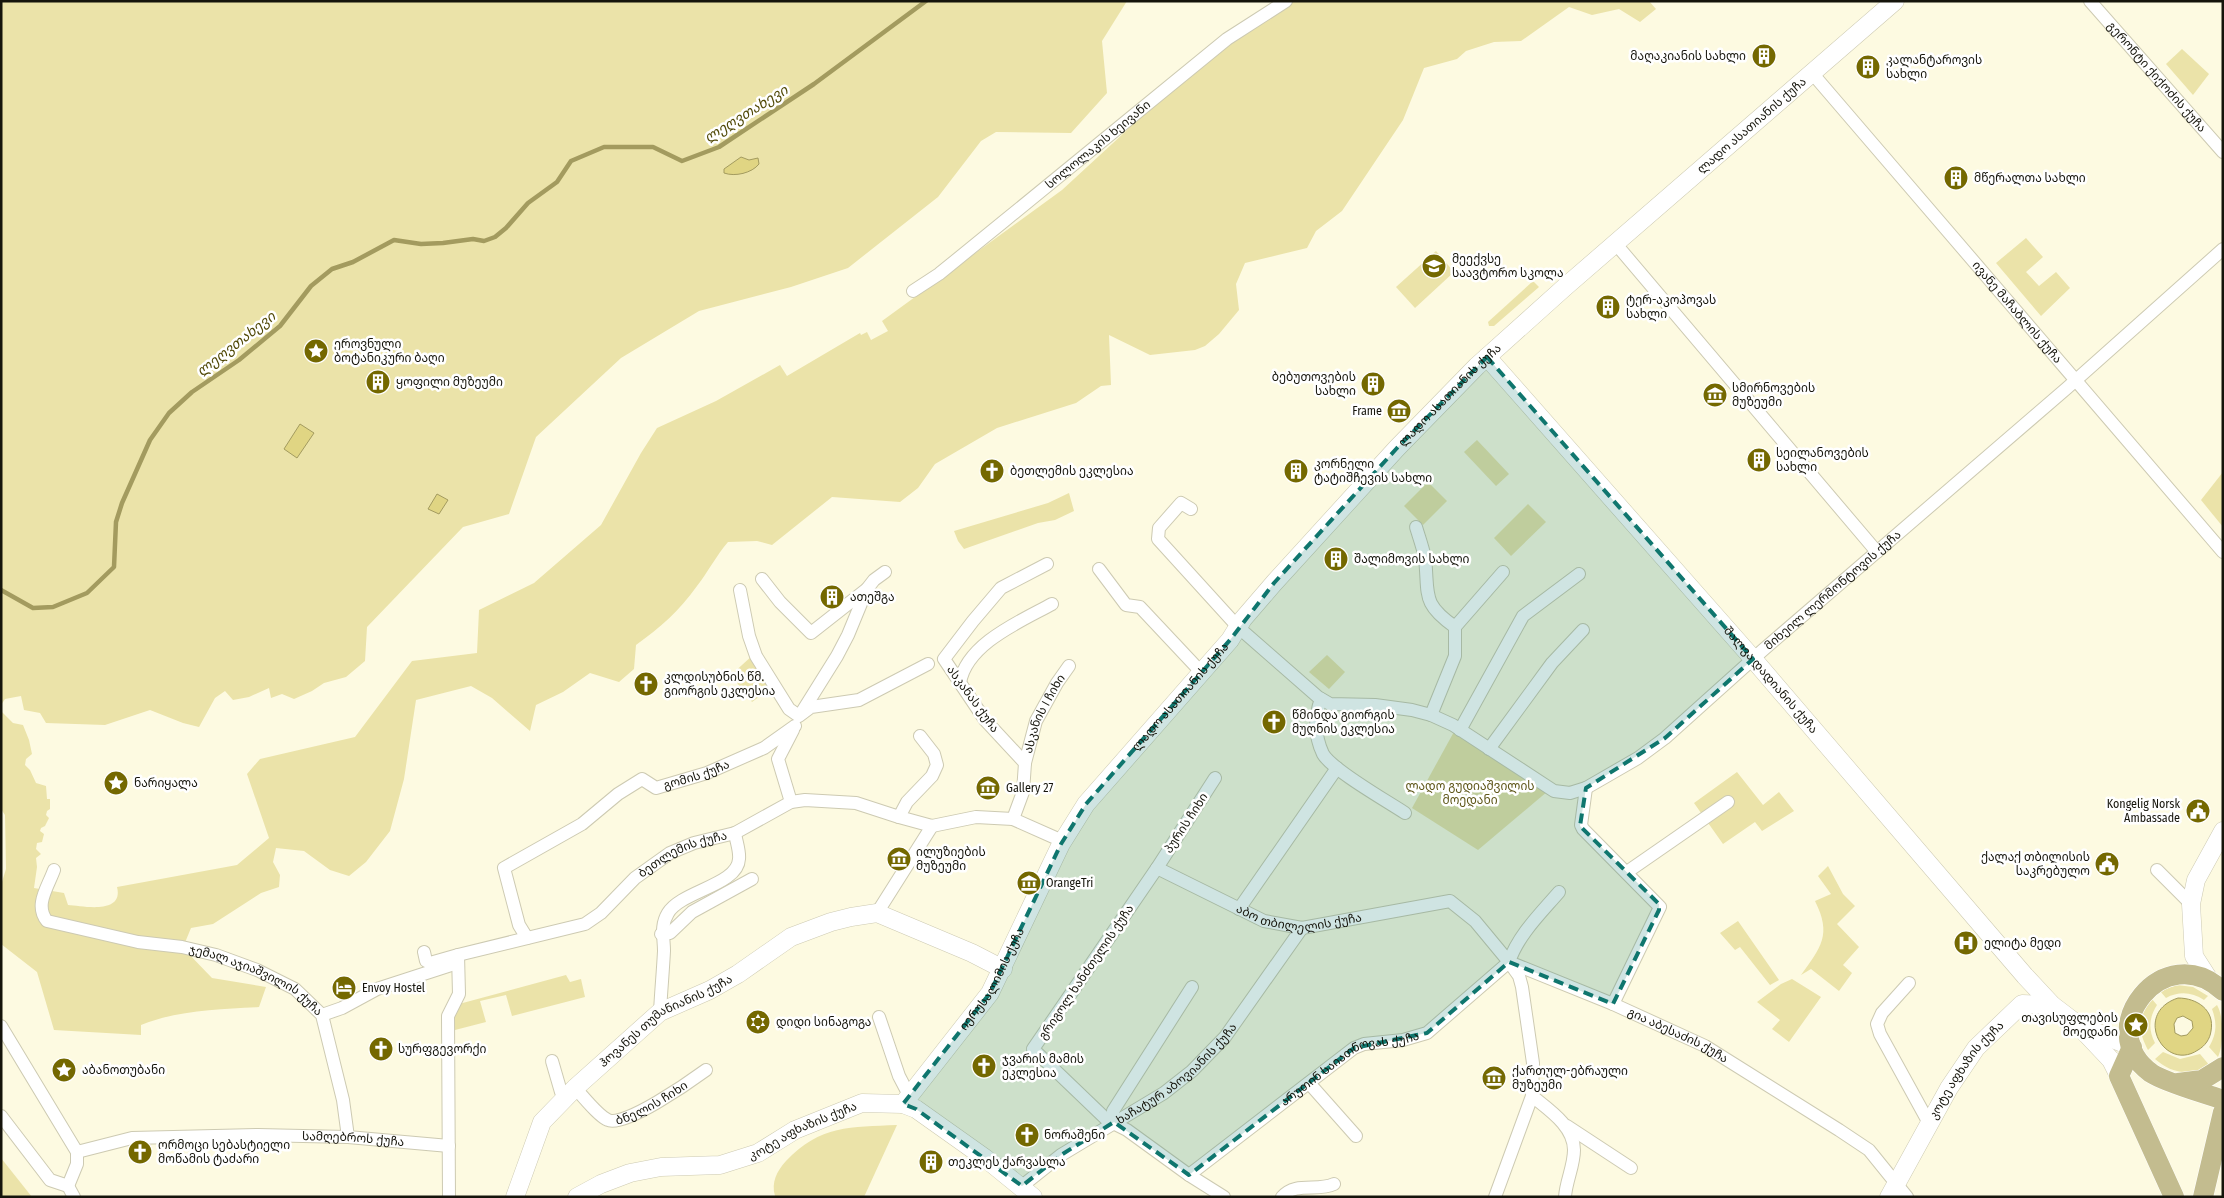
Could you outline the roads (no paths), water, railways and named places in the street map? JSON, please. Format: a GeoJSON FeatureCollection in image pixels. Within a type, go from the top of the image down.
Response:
{"type":"FeatureCollection","features":[{"type":"Feature","properties":{"kind":"main road"},"geometry":{"type":"LineString","coordinates":[[2216,986],[2197,976],[2184,974],[2165,978],[2148,987],[2139,997],[2131,1014],[2129,1034],[2138,1061],[2151,1072],[2163,1079],[2223,1100]]}},
{"type":"Feature","properties":{"kind":"main road"},"geometry":{"type":"LineString","coordinates":[[2132,1047],[2119,1076],[2174,1197]]}},
{"type":"Feature","properties":{"kind":"main road"},"geometry":{"type":"LineString","coordinates":[[2176,1083],[2202,1080],[2223,1067]]}},
{"type":"Feature","properties":{"kind":"main road"},"geometry":{"type":"LineString","coordinates":[[2203,1197],[2223,1112]]}},
{"type":"Feature","properties":{"kind":"street","name":"სოლოლაკის ხეივანი"},"geometry":{"type":"LineString","coordinates":[[913,291],[939,274],[1227,39],[1286,1]]}},
{"type":"Feature","properties":{"kind":"street","name":"ლადო ასათიანის ქუჩა"},"geometry":{"type":"LineString","coordinates":[[1061,844],[1086,804],[1202,673],[1274,583],[1397,448],[1487,357],[1615,243],[1895,1]]}},
{"type":"Feature","properties":{"kind":"street","name":"გერონტი ქიქოძის ქუჩა"},"geometry":{"type":"LineString","coordinates":[[2090,1],[2223,152]]}},
{"type":"Feature","properties":{"kind":"street","name":"ივანე მაჩაბლის ქუჩა"},"geometry":{"type":"LineString","coordinates":[[1812,73],[2223,552]]}},
{"type":"Feature","properties":{"kind":"street"},"geometry":{"type":"LineString","coordinates":[[1615,243],[1877,552]]}},
{"type":"Feature","properties":{"kind":"street","name":"მიხეილ ლერმონტოვის ქუჩა"},"geometry":{"type":"LineString","coordinates":[[1489,749],[1554,791],[1570,793],[1586,788],[1630,763],[1665,738],[1753,659],[2076,380],[2223,249]]}},
{"type":"Feature","properties":{"kind":"street","name":"შალვა დადიანის ქუჩა"},"geometry":{"type":"LineString","coordinates":[[1487,357],[1753,659],[2052,1005]]}},
{"type":"Feature","properties":{"kind":"street"},"geometry":{"type":"LineString","coordinates":[[1191,508],[1180,502],[1160,528],[1158,539],[1238,627],[1301,684],[1330,704],[1374,704],[1412,710],[1431,716],[1460,730],[1489,749],[1552,663],[1583,630]]}},
{"type":"Feature","properties":{"kind":"street"},"geometry":{"type":"LineString","coordinates":[[1416,527],[1425,559],[1424,573],[1430,601],[1434,610],[1455,627]]}},
{"type":"Feature","properties":{"kind":"street","name":"ასკანას ქუჩა"},"geometry":{"type":"LineString","coordinates":[[1025,763],[985,720],[944,659],[973,621],[1002,588],[1047,564]]}},
{"type":"Feature","properties":{"kind":"street"},"geometry":{"type":"LineString","coordinates":[[1099,569],[1126,605],[1140,607],[1202,673]]}},
{"type":"Feature","properties":{"kind":"street"},"geometry":{"type":"LineString","coordinates":[[762,579],[780,602],[811,633],[885,572]]}},
{"type":"Feature","properties":{"kind":"street"},"geometry":{"type":"LineString","coordinates":[[1431,716],[1455,656],[1455,627],[1502,572]]}},
{"type":"Feature","properties":{"kind":"street"},"geometry":{"type":"LineString","coordinates":[[1460,730],[1523,616],[1579,574]]}},
{"type":"Feature","properties":{"kind":"street","name":"გომის ქუჩა"},"geometry":{"type":"LineString","coordinates":[[791,802],[778,758],[797,721],[841,649],[870,584]]}},
{"type":"Feature","properties":{"kind":"street"},"geometry":{"type":"LineString","coordinates":[[740,590],[749,636],[756,656],[797,721],[811,707],[859,700],[928,664]]}},
{"type":"Feature","properties":{"kind":"street"},"geometry":{"type":"LineString","coordinates":[[960,682],[962,670],[993,637],[1052,604]]}},
{"type":"Feature","properties":{"kind":"street","name":"ასკანის I ჩიხი"},"geometry":{"type":"LineString","coordinates":[[1025,763],[1036,721],[1057,683],[1069,666]]}},
{"type":"Feature","properties":{"kind":"street"},"geometry":{"type":"LineString","coordinates":[[1321,699],[1315,715],[1316,732],[1324,756],[1336,768],[1405,813]]}},
{"type":"Feature","properties":{"kind":"street","name":"გომის ქუჩა"},"geometry":{"type":"LineString","coordinates":[[527,938],[519,925],[504,868],[582,824],[618,794],[642,779],[656,788],[707,773],[769,746],[797,721]]}},
{"type":"Feature","properties":{"kind":"street"},"geometry":{"type":"LineString","coordinates":[[899,817],[907,802],[932,776],[937,765],[934,754],[920,736]]}},
{"type":"Feature","properties":{"kind":"street"},"geometry":{"type":"LineString","coordinates":[[1013,819],[1023,792],[1025,763]]}},
{"type":"Feature","properties":{"kind":"street"},"geometry":{"type":"LineString","coordinates":[[1239,909],[1336,768]]}},
{"type":"Feature","properties":{"kind":"street","name":"პურის ჩიხი"},"geometry":{"type":"LineString","coordinates":[[1157,868],[1215,778]]}},
{"type":"Feature","properties":{"kind":"street"},"geometry":{"type":"LineString","coordinates":[[1586,788],[1581,825],[1660,907],[1613,1004]]}},
{"type":"Feature","properties":{"kind":"street","name":"ბეთლემის ქუჩა"},"geometry":{"type":"LineString","coordinates":[[322,1015],[342,1008],[377,989],[451,965],[458,955],[585,924],[601,913],[635,878],[670,853],[694,843],[734,833],[791,802],[806,800],[856,803],[932,826],[976,818],[1013,819],[1058,839],[1061,844]]}},
{"type":"Feature","properties":{"kind":"street"},"geometry":{"type":"LineString","coordinates":[[1628,872],[1728,802]]}},
{"type":"Feature","properties":{"kind":"street"},"geometry":{"type":"LineString","coordinates":[[932,826],[877,913],[972,953],[1003,969]]}},
{"type":"Feature","properties":{"kind":"street"},"geometry":{"type":"LineString","coordinates":[[2216,986],[2194,956],[2191,904],[2196,880],[2223,831]]}},
{"type":"Feature","properties":{"kind":"street"},"geometry":{"type":"LineString","coordinates":[[660,1012],[664,948],[661,934],[668,912],[684,899],[732,875],[738,867],[739,858],[734,833]]}},
{"type":"Feature","properties":{"kind":"street","name":"იერუსალიმის ქუჩა"},"geometry":{"type":"LineString","coordinates":[[906,1100],[980,1008],[1003,969],[1061,844]]}},
{"type":"Feature","properties":{"kind":"street","name":"აბო თბილელის ქუჩა"},"geometry":{"type":"LineString","coordinates":[[1157,868],[1264,921],[1302,928],[1450,901]]}},
{"type":"Feature","properties":{"kind":"street","name":"გრიგოლ ხანძთელის ქუჩა"},"geometry":{"type":"LineString","coordinates":[[1157,868],[1033,1049],[1106,1120],[1114,1122],[1189,1175],[1224,1197]]}},
{"type":"Feature","properties":{"kind":"street","name":"ჯემალ აჯიაშვილის ქუჩა"},"geometry":{"type":"LineString","coordinates":[[54,870],[40,906],[41,914],[46,921],[138,942],[182,947],[216,955],[257,970],[295,989],[322,1015],[344,1100],[348,1136]]}},
{"type":"Feature","properties":{"kind":"street"},"geometry":{"type":"LineString","coordinates":[[2157,870],[2191,904]]}},
{"type":"Feature","properties":{"kind":"street"},"geometry":{"type":"LineString","coordinates":[[661,934],[670,933],[692,912],[752,880]]}},
{"type":"Feature","properties":{"kind":"street"},"geometry":{"type":"LineString","coordinates":[[1495,1197],[1532,1096],[1533,1063],[1522,987],[1519,976],[1509,962],[1513,951],[1533,922],[1559,892]]}},
{"type":"Feature","properties":{"kind":"street","name":"გია აბესაძის ქუჩა"},"geometry":{"type":"LineString","coordinates":[[1450,901],[1475,921],[1509,962],[1613,1004],[1705,1046],[1839,1130],[1869,1150],[1897,1193]]}},
{"type":"Feature","properties":{"kind":"street","name":"ჰოვანეს თუმანიანის ქუჩა"},"geometry":{"type":"LineString","coordinates":[[515,1197],[542,1122],[570,1092],[660,1012],[710,990],[738,974],[791,937],[851,916],[877,913]]}},
{"type":"Feature","properties":{"kind":"street","name":"ხაჩატურ აბოვიანის ქუჩა"},"geometry":{"type":"LineString","coordinates":[[1028,1192],[1061,1155],[1164,1093],[1192,1071],[1225,1037],[1302,928]]}},
{"type":"Feature","properties":{"kind":"street"},"geometry":{"type":"LineString","coordinates":[[424,952],[426,961],[430,963],[458,955],[459,994],[448,1016],[449,1197]]}},
{"type":"Feature","properties":{"kind":"street","name":"არუთინ საიათნოვას ქუჩა"},"geometry":{"type":"LineString","coordinates":[[1189,1175],[1354,1048],[1364,1044],[1404,1040],[1427,1033],[1509,962]]}},
{"type":"Feature","properties":{"kind":"street"},"geometry":{"type":"LineString","coordinates":[[1909,983],[1882,1012],[1877,1024],[1880,1034],[1929,1123]]}},
{"type":"Feature","properties":{"kind":"street"},"geometry":{"type":"LineString","coordinates":[[1114,1122],[1112,1111],[1192,987]]}},
{"type":"Feature","properties":{"kind":"street","name":"კოტე აფხაზის ქუჩა"},"geometry":{"type":"LineString","coordinates":[[1897,1193],[1929,1123],[1949,1088],[1976,1048],[2008,1015],[2022,1004],[2052,1005]]}},
{"type":"Feature","properties":{"kind":"street"},"geometry":{"type":"LineString","coordinates":[[2052,1005],[2077,1024],[2112,1060],[2119,1076]]}},
{"type":"Feature","properties":{"kind":"street"},"geometry":{"type":"LineString","coordinates":[[879,1018],[906,1100]]}},
{"type":"Feature","properties":{"kind":"street"},"geometry":{"type":"LineString","coordinates":[[2077,1024],[2132,1047]]}},
{"type":"Feature","properties":{"kind":"street"},"geometry":{"type":"LineString","coordinates":[[1,1026],[77,1152],[77,1164],[71,1192],[50,1180],[1,1116]]}},
{"type":"Feature","properties":{"kind":"street"},"geometry":{"type":"LineString","coordinates":[[552,1061],[561,1092],[570,1092]]}},
{"type":"Feature","properties":{"kind":"street","name":"ბნელის ჩიხი"},"geometry":{"type":"LineString","coordinates":[[570,1092],[606,1120],[614,1122],[637,1114],[659,1102],[706,1070]]}},
{"type":"Feature","properties":{"kind":"street"},"geometry":{"type":"LineString","coordinates":[[1309,1083],[1356,1136]]}},
{"type":"Feature","properties":{"kind":"street"},"geometry":{"type":"LineString","coordinates":[[1532,1096],[1565,1125],[1631,1168]]}},
{"type":"Feature","properties":{"kind":"street","name":"კოტე აფხაზის ქუჩა"},"geometry":{"type":"LineString","coordinates":[[577,1197],[600,1184],[630,1173],[661,1167],[720,1165],[758,1153],[795,1130],[862,1103],[906,1100],[1028,1192]]}},
{"type":"Feature","properties":{"kind":"street"},"geometry":{"type":"LineString","coordinates":[[1565,1125],[1572,1138],[1574,1150],[1565,1197]]}},
{"type":"Feature","properties":{"kind":"street","name":"სამღებროს ქუჩა"},"geometry":{"type":"LineString","coordinates":[[77,1152],[132,1138],[348,1136],[449,1146]]}},
{"type":"Feature","properties":{"kind":"street"},"geometry":{"type":"LineString","coordinates":[[1282,1197],[1295,1188],[1324,1189],[1334,1184]]}},
{"type":"Feature","properties":{"kind":"waterway","name":"ლეღვთახევი"},"geometry":{"type":"LineString","coordinates":[[1,590],[33,608],[53,607],[87,593],[114,567],[116,522],[122,503],[150,440],[169,413],[192,392],[239,360],[280,326],[311,286],[332,269],[353,262],[394,240],[421,244],[473,239],[484,241],[495,237],[506,228],[528,203],[557,182],[571,161],[604,147],[653,147],[682,161],[719,147],[814,84],[926,1]]}},
{"type":"Feature","properties":{"kind":"place","name":"მაღაკიანის სახლი"},"geometry":{"type":"Point","coordinates":[1764,56]}},
{"type":"Feature","properties":{"kind":"place","name":"კალანტაროვის სახლი"},"geometry":{"type":"Point","coordinates":[1868,67]}},
{"type":"Feature","properties":{"kind":"place","name":"მწერალთა სახლი"},"geometry":{"type":"Point","coordinates":[1956,178]}},
{"type":"Feature","properties":{"kind":"place","name":"მეექვსე საავტორო სკოლა"},"geometry":{"type":"Point","coordinates":[1434,266]}},
{"type":"Feature","properties":{"kind":"place","name":"ტერ-აკოპოვას სახლი"},"geometry":{"type":"Point","coordinates":[1608,307]}},
{"type":"Feature","properties":{"kind":"place","name":"ეროვნული ბოტანიკური ბაღი"},"geometry":{"type":"Point","coordinates":[316,351]}},
{"type":"Feature","properties":{"kind":"place","name":"ყოფილი მუზეუმი"},"geometry":{"type":"Point","coordinates":[378,382]}},
{"type":"Feature","properties":{"kind":"place","name":"ბებუთოვების სახლი"},"geometry":{"type":"Point","coordinates":[1373,384]}},
{"type":"Feature","properties":{"kind":"place","name":"სმირნოვების მუზეუმი"},"geometry":{"type":"Point","coordinates":[1715,395]}},
{"type":"Feature","properties":{"kind":"place","name":"Frame"},"geometry":{"type":"Point","coordinates":[1399,411]}},
{"type":"Feature","properties":{"kind":"place","name":"სეილანოვების სახლი"},"geometry":{"type":"Point","coordinates":[1759,460]}},
{"type":"Feature","properties":{"kind":"place","name":"ბეთლემის ეკლესია"},"geometry":{"type":"Point","coordinates":[992,471]}},
{"type":"Feature","properties":{"kind":"place","name":"კორნელი ტატიშჩევის სახლი"},"geometry":{"type":"Point","coordinates":[1296,471]}},
{"type":"Feature","properties":{"kind":"place","name":"შალიმოვის სახლი"},"geometry":{"type":"Point","coordinates":[1336,559]}},
{"type":"Feature","properties":{"kind":"place","name":"ათეშგა"},"geometry":{"type":"Point","coordinates":[832,597]}},
{"type":"Feature","properties":{"kind":"place","name":"კლდისუბნის წმ. გიორგის ეკლესია"},"geometry":{"type":"Point","coordinates":[646,684]}},
{"type":"Feature","properties":{"kind":"place","name":"წმინდა გიორგის მუღნის ეკლესია"},"geometry":{"type":"Point","coordinates":[1274,722]}},
{"type":"Feature","properties":{"kind":"place","name":"ნარიყალა"},"geometry":{"type":"Point","coordinates":[116,783]}},
{"type":"Feature","properties":{"kind":"place","name":"Gallery 27"},"geometry":{"type":"Point","coordinates":[988,788]}},
{"type":"Feature","properties":{"kind":"place","name":"Kongelig Norsk Ambassade"},"geometry":{"type":"Point","coordinates":[2198,811]}},
{"type":"Feature","properties":{"kind":"place","name":"ილუზიების მუზეუმი"},"geometry":{"type":"Point","coordinates":[899,859]}},
{"type":"Feature","properties":{"kind":"place","name":"ქალაქ თბილისის საკრებულო"},"geometry":{"type":"Point","coordinates":[2107,864]}},
{"type":"Feature","properties":{"kind":"place","name":"OrangeTri"},"geometry":{"type":"Point","coordinates":[1029,883]}},
{"type":"Feature","properties":{"kind":"place","name":"ელიტა მედი"},"geometry":{"type":"Point","coordinates":[1966,943]}},
{"type":"Feature","properties":{"kind":"place","name":"Envoy Hostel"},"geometry":{"type":"Point","coordinates":[344,988]}},
{"type":"Feature","properties":{"kind":"place","name":"დიდი სინაგოგა"},"geometry":{"type":"Point","coordinates":[758,1022]}},
{"type":"Feature","properties":{"kind":"place","name":"თავისუფლების მოედანი"},"geometry":{"type":"Point","coordinates":[2136,1025]}},
{"type":"Feature","properties":{"kind":"place","name":"სურფგევორქი"},"geometry":{"type":"Point","coordinates":[381,1049]}},
{"type":"Feature","properties":{"kind":"place","name":"ჯვარის მამის ეკლესია"},"geometry":{"type":"Point","coordinates":[984,1066]}},
{"type":"Feature","properties":{"kind":"place","name":"აბანოთუბანი"},"geometry":{"type":"Point","coordinates":[64,1070]}},
{"type":"Feature","properties":{"kind":"place","name":"ქართულ-ებრაული მუზეუმი"},"geometry":{"type":"Point","coordinates":[1494,1078]}},
{"type":"Feature","properties":{"kind":"place","name":"ნორაშენი"},"geometry":{"type":"Point","coordinates":[1027,1135]}},
{"type":"Feature","properties":{"kind":"place","name":"ორმოცი სებასტიელი მოწამის ტაძარი"},"geometry":{"type":"Point","coordinates":[140,1152]}},
{"type":"Feature","properties":{"kind":"place","name":"თეკლეს ქარვასლა"},"geometry":{"type":"Point","coordinates":[931,1162]}},
{"type":"Feature","properties":{"kind":"park label","name":"ლადო გუდიაშვილის მოედანი"},"geometry":{"type":"Point","coordinates":[1470,793]}}]}
